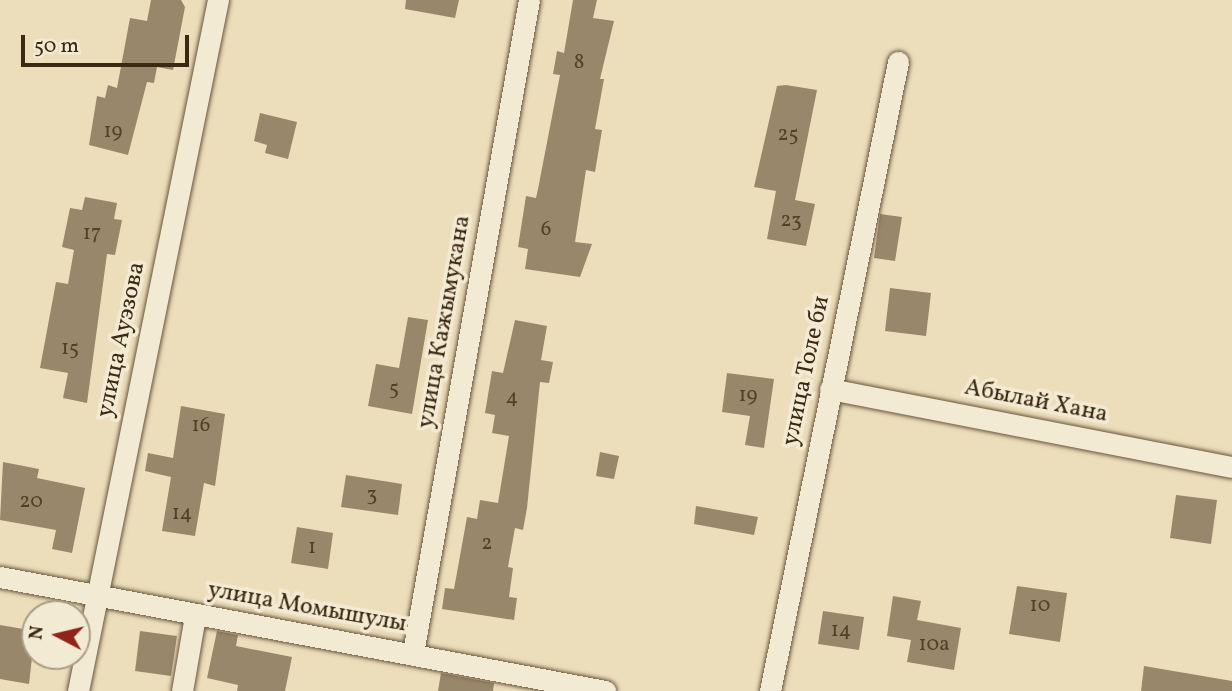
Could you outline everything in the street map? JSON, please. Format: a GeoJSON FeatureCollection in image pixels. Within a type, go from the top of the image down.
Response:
{"type":"FeatureCollection","features":[{"type":"Feature","properties":{"kind":"street","name":"улица Ауэзова"},"geometry":{"type":"LineString","coordinates":[[78,691],[218,0]]}},
{"type":"Feature","properties":{"kind":"street","name":"улица Кажымукана"},"geometry":{"type":"LineString","coordinates":[[412,653],[530,0]]}},
{"type":"Feature","properties":{"kind":"street","name":"улица Толе би"},"geometry":{"type":"LineString","coordinates":[[770,691],[898,62]]}},
{"type":"Feature","properties":{"kind":"street","name":"Абылай Хана"},"geometry":{"type":"LineString","coordinates":[[830,389],[1232,467]]}},
{"type":"Feature","properties":{"kind":"street","name":"улица Момышулы"},"geometry":{"type":"LineString","coordinates":[[0,577],[96,599],[412,653],[605,691]]}},
{"type":"Feature","properties":{"kind":"street"},"geometry":{"type":"LineString","coordinates":[[182,691],[195,616]]}},
{"type":"Feature","properties":{"kind":"building"},"geometry":{"type":"Polygon","coordinates":[[[151,0],[181,0],[185,7],[173,70],[157,67],[154,83],[147,82],[128,155],[89,145],[97,96],[105,98],[108,85],[117,88],[130,18],[147,21],[151,0]]]}},
{"type":"Feature","properties":{"kind":"building"},"geometry":{"type":"Polygon","coordinates":[[[406,0],[459,0],[455,18],[405,9],[406,0]]]}},
{"type":"Feature","properties":{"kind":"building"},"geometry":{"type":"Polygon","coordinates":[[[573,0],[597,0],[593,18],[614,21],[600,79],[604,79],[595,129],[602,130],[595,172],[586,170],[575,242],[592,244],[580,277],[525,269],[528,249],[518,247],[526,196],[536,198],[560,75],[553,74],[557,51],[564,53],[573,0]]]}},
{"type":"Feature","properties":{"kind":"building"},"geometry":{"type":"Polygon","coordinates":[[[777,86],[817,90],[795,200],[815,204],[806,246],[767,239],[776,191],[754,187],[777,86]]]}},
{"type":"Feature","properties":{"kind":"building"},"geometry":{"type":"Polygon","coordinates":[[[260,113],[297,122],[288,159],[265,153],[267,145],[254,141],[260,113]]]}},
{"type":"Feature","properties":{"kind":"building"},"geometry":{"type":"Polygon","coordinates":[[[85,197],[117,203],[114,219],[122,220],[115,255],[107,254],[87,403],[63,398],[68,373],[40,368],[56,282],[68,284],[74,250],[62,247],[70,208],[82,210],[85,197]]]}},
{"type":"Feature","properties":{"kind":"building"},"geometry":{"type":"Polygon","coordinates":[[[880,214],[902,217],[895,261],[874,258],[880,214]]]}},
{"type":"Feature","properties":{"kind":"building"},"geometry":{"type":"Polygon","coordinates":[[[890,288],[931,293],[926,336],[885,331],[890,288]]]}},
{"type":"Feature","properties":{"kind":"building"},"geometry":{"type":"Polygon","coordinates":[[[408,317],[428,320],[412,414],[368,406],[376,364],[399,368],[408,317]]]}},
{"type":"Feature","properties":{"kind":"building"},"geometry":{"type":"Polygon","coordinates":[[[515,320],[547,326],[541,360],[553,362],[549,383],[540,382],[527,508],[523,530],[515,528],[508,567],[513,568],[509,597],[517,598],[514,620],[442,609],[445,588],[454,589],[467,517],[477,519],[480,500],[498,503],[509,436],[492,433],[495,415],[485,413],[492,371],[503,373],[515,320]]]}},
{"type":"Feature","properties":{"kind":"building"},"geometry":{"type":"Polygon","coordinates":[[[727,373],[774,379],[764,448],[745,445],[750,416],[722,412],[727,373]]]}},
{"type":"Feature","properties":{"kind":"building"},"geometry":{"type":"Polygon","coordinates":[[[181,406],[225,414],[215,486],[204,483],[195,536],[162,531],[171,477],[145,471],[148,453],[173,458],[181,406]]]}},
{"type":"Feature","properties":{"kind":"building"},"geometry":{"type":"Polygon","coordinates":[[[600,452],[619,456],[614,479],[596,476],[600,452]]]}},
{"type":"Feature","properties":{"kind":"building"},"geometry":{"type":"Polygon","coordinates":[[[3,462],[39,469],[37,478],[85,488],[72,553],[52,549],[56,530],[0,520],[3,462]]]}},
{"type":"Feature","properties":{"kind":"building"},"geometry":{"type":"Polygon","coordinates":[[[346,475],[402,484],[398,515],[341,507],[346,475]]]}},
{"type":"Feature","properties":{"kind":"building"},"geometry":{"type":"Polygon","coordinates":[[[1176,495],[1217,500],[1211,544],[1170,538],[1176,495]]]}},
{"type":"Feature","properties":{"kind":"building"},"geometry":{"type":"Polygon","coordinates":[[[696,506],[758,517],[754,535],[694,524],[696,506]]]}},
{"type":"Feature","properties":{"kind":"building"},"geometry":{"type":"Polygon","coordinates":[[[297,527],[333,533],[328,569],[291,563],[297,527]]]}},
{"type":"Feature","properties":{"kind":"building"},"geometry":{"type":"Polygon","coordinates":[[[1017,586],[1067,593],[1060,642],[1009,634],[1017,586]]]}},
{"type":"Feature","properties":{"kind":"building"},"geometry":{"type":"Polygon","coordinates":[[[893,596],[921,601],[917,620],[961,628],[954,670],[907,662],[911,640],[887,636],[893,596]]]}},
{"type":"Feature","properties":{"kind":"building"},"geometry":{"type":"Polygon","coordinates":[[[823,611],[864,617],[859,650],[818,644],[823,611]]]}},
{"type":"Feature","properties":{"kind":"building"},"geometry":{"type":"Polygon","coordinates":[[[0,625],[21,629],[21,670],[31,670],[29,684],[0,679],[0,625]]]}},
{"type":"Feature","properties":{"kind":"building"},"geometry":{"type":"Polygon","coordinates":[[[140,631],[177,636],[171,676],[135,671],[140,631]]]}},
{"type":"Feature","properties":{"kind":"building"},"geometry":{"type":"Polygon","coordinates":[[[217,631],[238,635],[236,646],[292,657],[285,691],[237,691],[238,685],[207,678],[217,631]]]}},
{"type":"Feature","properties":{"kind":"building"},"geometry":{"type":"Polygon","coordinates":[[[1144,666],[1232,681],[1232,691],[1141,691],[1144,666]]]}},
{"type":"Feature","properties":{"kind":"building"},"geometry":{"type":"Polygon","coordinates":[[[441,673],[494,683],[493,691],[438,691],[441,673]]]}}]}
